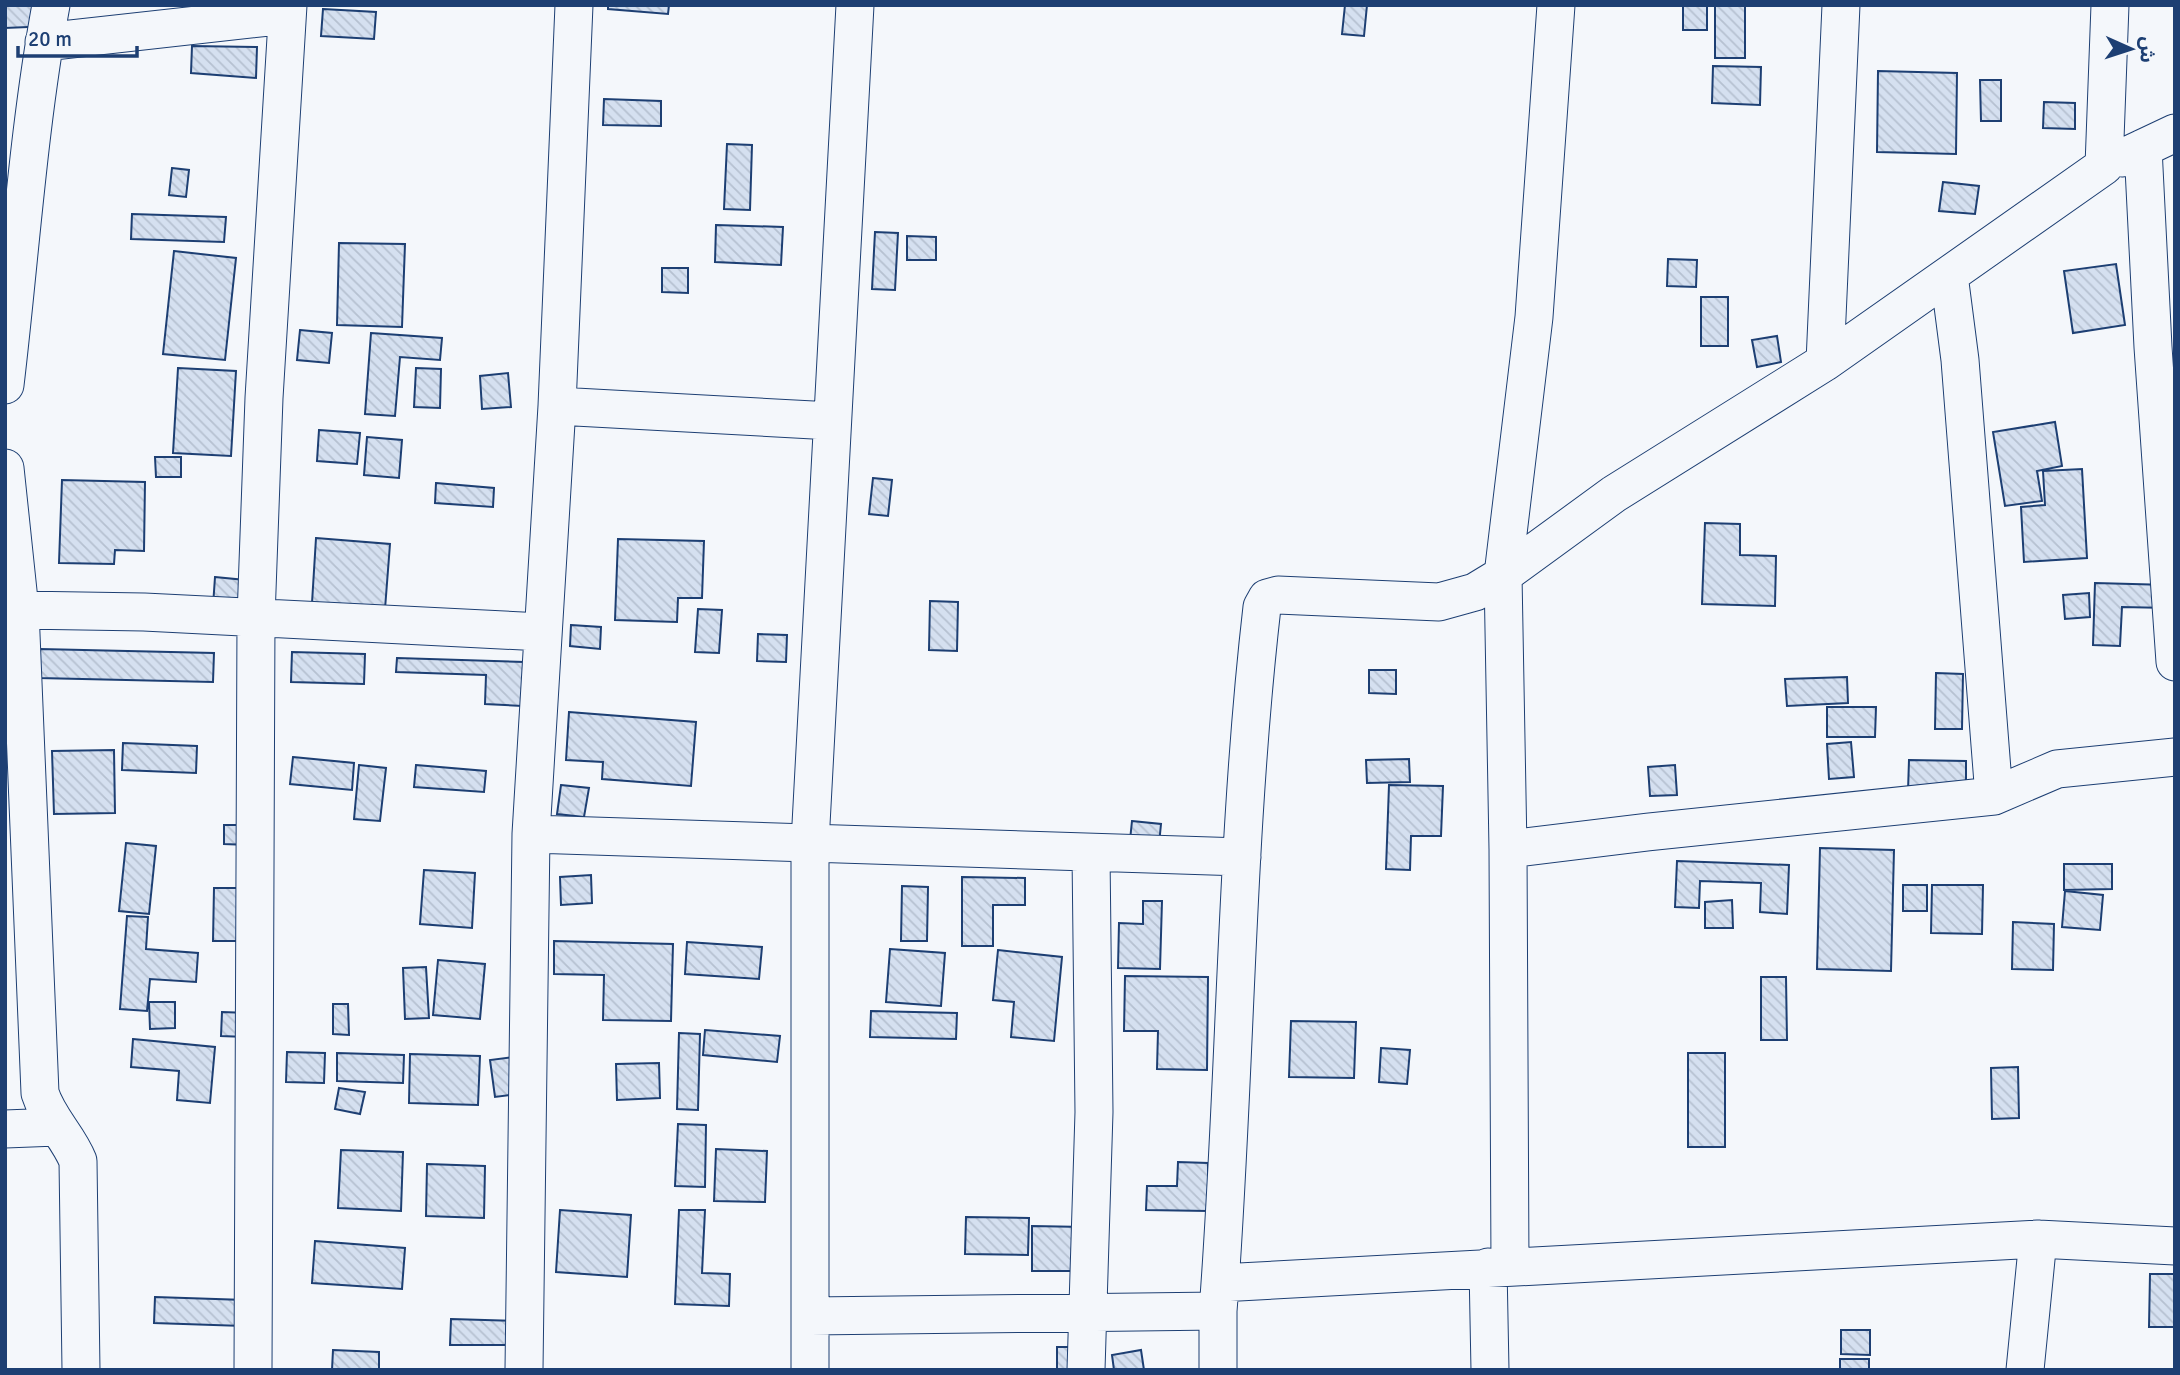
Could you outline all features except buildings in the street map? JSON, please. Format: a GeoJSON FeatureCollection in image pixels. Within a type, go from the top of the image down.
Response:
{"type":"FeatureCollection","features":[{"type":"Feature","properties":{"kind":"street"},"geometry":{"type":"LineString","coordinates":[[5,385],[32,155],[33,113],[51,5]]}},
{"type":"Feature","properties":{"kind":"street"},"geometry":{"type":"LineString","coordinates":[[524,1370],[531,834],[557,406],[574,5]]}},
{"type":"Feature","properties":{"kind":"street"},"geometry":{"type":"LineString","coordinates":[[810,1370],[810,843],[855,5]]}},
{"type":"Feature","properties":{"kind":"street"},"geometry":{"type":"LineString","coordinates":[[1490,1370],[1499,1267],[1508,849],[1503,575],[1534,317],[1556,5]]}},
{"type":"Feature","properties":{"kind":"street"},"geometry":{"type":"LineString","coordinates":[[1825,362],[1841,5]]}},
{"type":"Feature","properties":{"kind":"street"},"geometry":{"type":"LineString","coordinates":[[2104,166],[2110,5]]}},
{"type":"Feature","properties":{"kind":"street"},"geometry":{"type":"LineString","coordinates":[[44,43],[288,10],[264,398],[256,618],[253,1370]]}},
{"type":"Feature","properties":{"kind":"street"},"geometry":{"type":"LineString","coordinates":[[1218,1370],[1219,1297],[1252,692],[1262,607],[1267,598],[1278,595],[1439,602],[1475,592],[1503,575],[1614,494],[1825,362],[2104,166],[2159,140],[2153,347],[2175,662]]}},
{"type":"Feature","properties":{"kind":"street"},"geometry":{"type":"LineString","coordinates":[[1949,275],[1962,386],[1994,796]]}},
{"type":"Feature","properties":{"kind":"street"},"geometry":{"type":"LineString","coordinates":[[557,406],[832,421]]}},
{"type":"Feature","properties":{"kind":"street"},"geometry":{"type":"LineString","coordinates":[[5,468],[20,610],[40,1093],[45,1111],[73,1147],[78,1161],[81,1370]]}},
{"type":"Feature","properties":{"kind":"street"},"geometry":{"type":"LineString","coordinates":[[20,610],[542,632]]}},
{"type":"Feature","properties":{"kind":"street"},"geometry":{"type":"LineString","coordinates":[[1508,849],[1994,796],[2057,769],[2175,757]]}},
{"type":"Feature","properties":{"kind":"street"},"geometry":{"type":"LineString","coordinates":[[531,834],[1242,857]]}},
{"type":"Feature","properties":{"kind":"street"},"geometry":{"type":"LineString","coordinates":[[1086,1370],[1094,1112],[1091,854]]}},
{"type":"Feature","properties":{"kind":"street"},"geometry":{"type":"LineString","coordinates":[[5,1129],[57,1127]]}},
{"type":"Feature","properties":{"kind":"street"},"geometry":{"type":"LineString","coordinates":[[811,1316],[1086,1311],[1499,1267],[2038,1239],[2175,1246]]}},
{"type":"Feature","properties":{"kind":"street"},"geometry":{"type":"LineString","coordinates":[[2025,1370],[2038,1239]]}}]}
